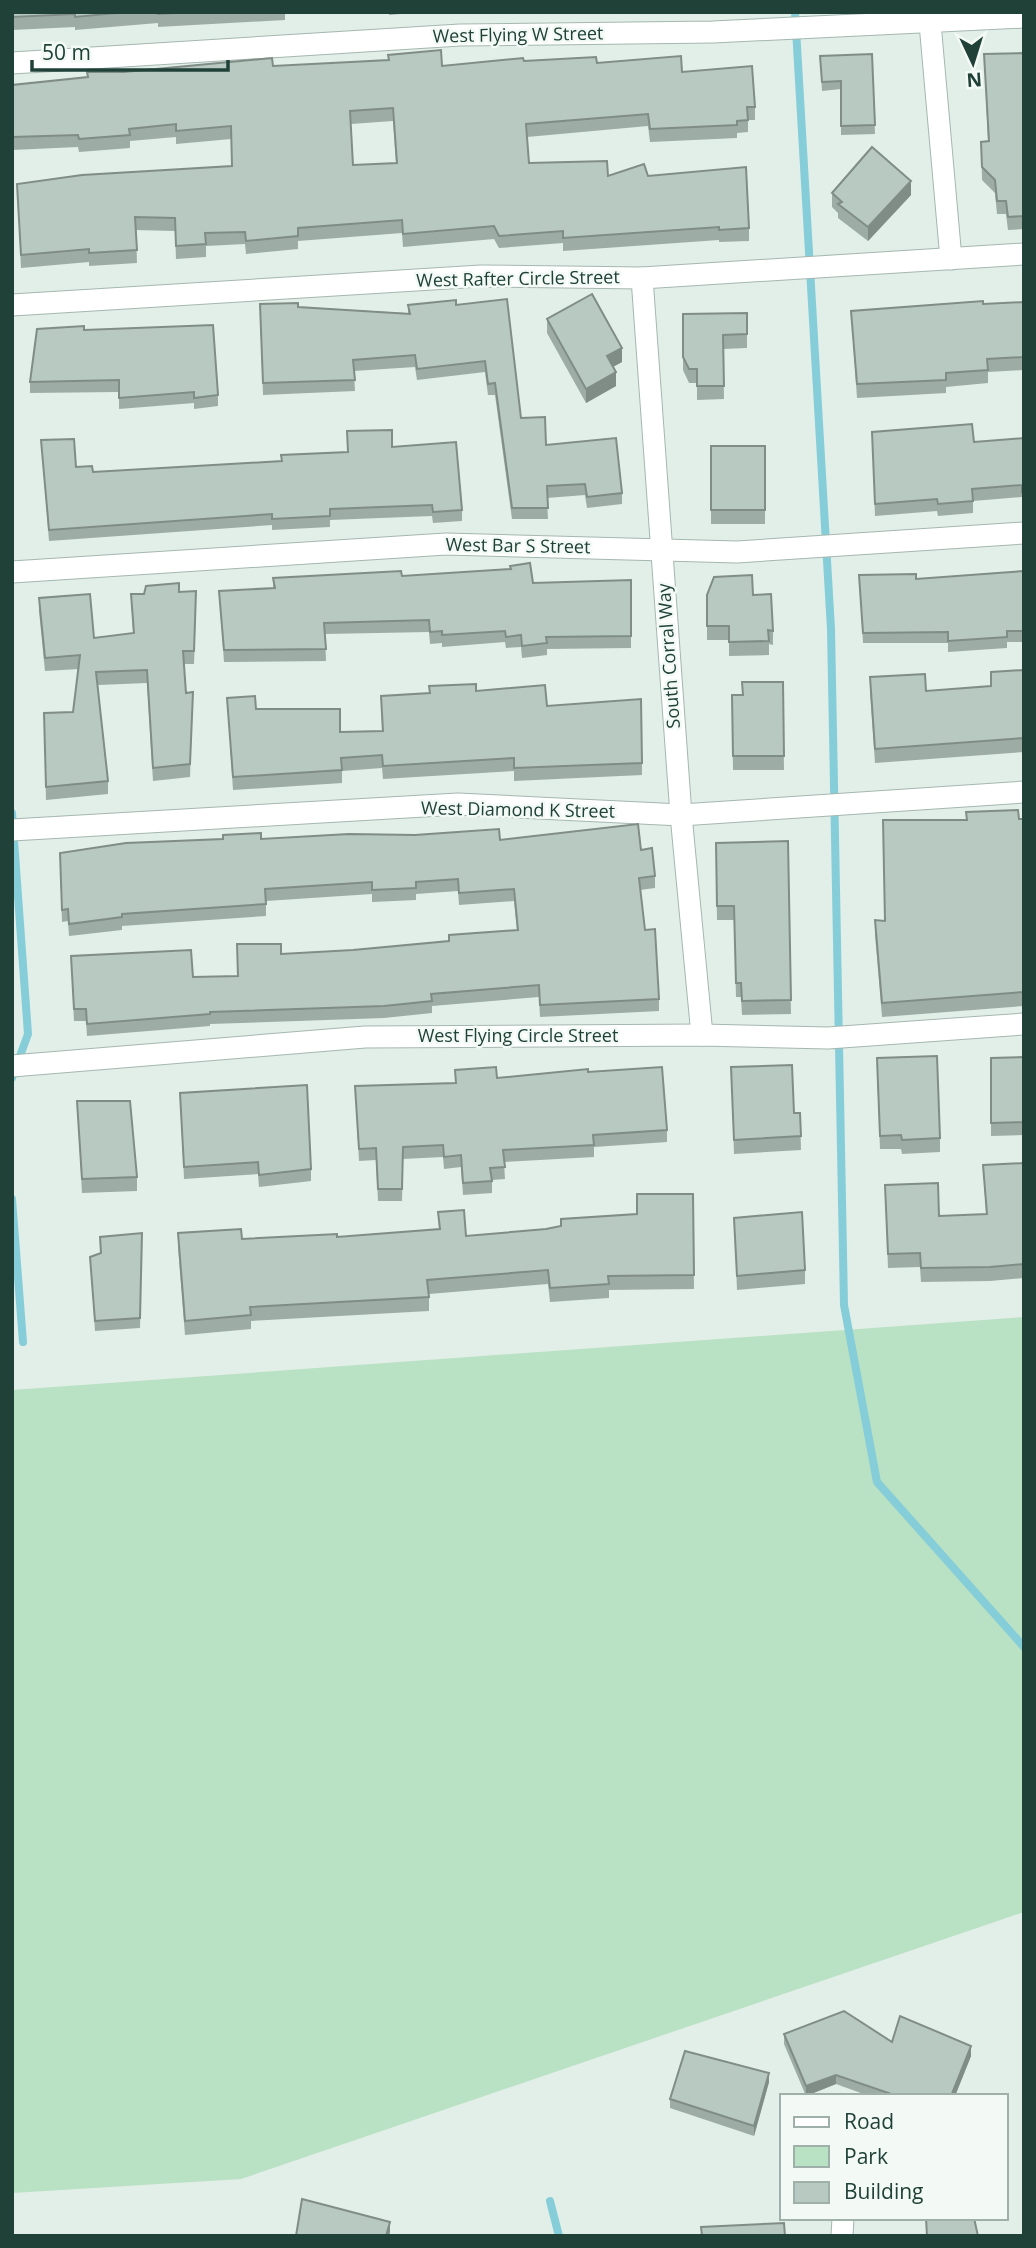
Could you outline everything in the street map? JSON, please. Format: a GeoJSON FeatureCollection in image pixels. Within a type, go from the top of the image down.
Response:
{"type":"FeatureCollection","features":[{"type":"Feature","properties":{"kind":"street","name":"West Flying W Street"},"geometry":{"type":"LineString","coordinates":[[12,63],[460,35],[713,32],[929,16],[1024,17]]}},
{"type":"Feature","properties":{"kind":"street"},"geometry":{"type":"LineString","coordinates":[[929,16],[951,259]]}},
{"type":"Feature","properties":{"kind":"street","name":"West Rafter Circle Street"},"geometry":{"type":"LineString","coordinates":[[12,305],[481,276],[642,278],[1024,254]]}},
{"type":"Feature","properties":{"kind":"street","name":"South Corral Way"},"geometry":{"type":"LineString","coordinates":[[642,278],[681,815],[702,1035]]}},
{"type":"Feature","properties":{"kind":"street","name":"West Bar S Street"},"geometry":{"type":"LineString","coordinates":[[12,572],[446,544],[737,552],[1024,533]]}},
{"type":"Feature","properties":{"kind":"street","name":"West Diamond K Street"},"geometry":{"type":"LineString","coordinates":[[12,830],[458,804],[681,815],[1024,792]]}},
{"type":"Feature","properties":{"kind":"street","name":"West Flying Circle Street"},"geometry":{"type":"LineString","coordinates":[[12,1066],[365,1037],[702,1035],[828,1038],[1024,1024]]}},
{"type":"Feature","properties":{"kind":"green space"},"geometry":{"type":"Polygon","coordinates":[[[1024,1317],[1024,1912],[241,2179],[12,2193],[12,1390],[1024,1317]]]}},
{"type":"Feature","properties":{"kind":"building"},"geometry":{"type":"Polygon","coordinates":[[[12,12],[127,12],[75,17],[75,14],[12,17],[12,12]]]}},
{"type":"Feature","properties":{"kind":"building"},"geometry":{"type":"Polygon","coordinates":[[[158,12],[190,12],[158,14],[158,12]]]}},
{"type":"Feature","properties":{"kind":"building"},"geometry":{"type":"Polygon","coordinates":[[[441,50],[442,66],[523,58],[524,61],[596,57],[597,63],[681,56],[682,72],[752,66],[755,107],[747,107],[748,120],[737,121],[737,125],[650,129],[648,114],[526,124],[529,163],[607,161],[608,176],[644,164],[648,176],[746,167],[749,228],[719,230],[719,227],[563,238],[563,231],[499,236],[494,226],[403,234],[402,220],[298,228],[298,236],[246,241],[245,232],[205,233],[206,244],[176,246],[175,218],[135,217],[137,250],[89,253],[89,249],[21,255],[17,184],[82,175],[232,166],[231,126],[176,131],[176,124],[129,129],[130,135],[79,139],[78,135],[12,137],[12,85],[88,77],[87,72],[124,72],[272,58],[273,66],[389,60],[388,55],[441,50]],[[393,108],[350,111],[353,165],[397,163],[393,108]]]}},
{"type":"Feature","properties":{"kind":"building"},"geometry":{"type":"Polygon","coordinates":[[[1024,53],[1024,216],[1008,217],[1006,201],[997,201],[995,180],[982,167],[981,142],[989,141],[984,54],[1024,53]]]}},
{"type":"Feature","properties":{"kind":"building"},"geometry":{"type":"Polygon","coordinates":[[[872,54],[875,125],[841,126],[841,81],[822,82],[820,56],[872,54]]]}},
{"type":"Feature","properties":{"kind":"building"},"geometry":{"type":"Polygon","coordinates":[[[872,147],[911,181],[868,227],[838,204],[842,202],[832,193],[872,147]]]}},
{"type":"Feature","properties":{"kind":"building"},"geometry":{"type":"Polygon","coordinates":[[[592,294],[622,348],[607,356],[616,372],[586,389],[547,319],[592,294]]]}},
{"type":"Feature","properties":{"kind":"building"},"geometry":{"type":"Polygon","coordinates":[[[507,299],[521,418],[545,417],[546,445],[616,438],[622,493],[587,497],[585,484],[547,486],[548,508],[512,508],[495,383],[488,384],[485,361],[417,369],[415,355],[353,360],[355,380],[263,383],[260,304],[298,303],[298,307],[410,314],[408,305],[456,300],[456,305],[507,299]]]}},
{"type":"Feature","properties":{"kind":"building"},"geometry":{"type":"Polygon","coordinates":[[[983,301],[983,304],[1024,302],[1024,357],[987,359],[988,370],[946,373],[946,380],[857,384],[851,311],[983,301]]]}},
{"type":"Feature","properties":{"kind":"building"},"geometry":{"type":"Polygon","coordinates":[[[747,313],[747,334],[723,335],[724,386],[697,386],[697,369],[689,369],[683,357],[683,314],[747,313]]]}},
{"type":"Feature","properties":{"kind":"building"},"geometry":{"type":"Polygon","coordinates":[[[213,325],[218,395],[194,398],[194,392],[119,398],[119,380],[30,382],[37,329],[213,325]]]}},
{"type":"Feature","properties":{"kind":"building"},"geometry":{"type":"Polygon","coordinates":[[[972,424],[974,442],[1024,438],[1024,492],[1022,485],[972,489],[973,501],[938,504],[937,499],[875,504],[872,432],[972,424]]]}},
{"type":"Feature","properties":{"kind":"building"},"geometry":{"type":"Polygon","coordinates":[[[392,430],[392,447],[456,442],[462,510],[433,512],[432,505],[330,509],[330,516],[272,519],[272,514],[49,530],[41,440],[74,439],[76,467],[92,466],[93,472],[282,461],[281,455],[348,452],[347,431],[392,430]]]}},
{"type":"Feature","properties":{"kind":"building"},"geometry":{"type":"Polygon","coordinates":[[[711,446],[765,446],[765,510],[711,510],[711,446]]]}},
{"type":"Feature","properties":{"kind":"building"},"geometry":{"type":"Polygon","coordinates":[[[530,563],[533,583],[631,580],[631,636],[546,637],[547,643],[522,646],[521,635],[506,637],[505,631],[442,635],[442,631],[430,632],[429,620],[324,623],[326,649],[224,650],[219,591],[275,588],[273,578],[401,571],[402,576],[511,569],[510,566],[530,563]]]}},
{"type":"Feature","properties":{"kind":"building"},"geometry":{"type":"Polygon","coordinates":[[[1024,571],[1024,631],[1007,631],[1007,637],[948,641],[948,632],[863,633],[859,575],[916,574],[916,579],[1024,571]]]}},
{"type":"Feature","properties":{"kind":"building"},"geometry":{"type":"Polygon","coordinates":[[[752,575],[753,595],[771,594],[773,631],[768,630],[769,641],[729,642],[729,626],[707,626],[707,595],[714,577],[752,575]]]}},
{"type":"Feature","properties":{"kind":"building"},"geometry":{"type":"Polygon","coordinates":[[[179,583],[179,592],[196,591],[194,651],[183,651],[186,693],[193,692],[190,764],[153,768],[147,670],[96,672],[108,781],[46,787],[44,713],[73,712],[80,655],[45,658],[39,598],[90,594],[94,638],[134,633],[131,594],[144,594],[146,586],[179,583]]]}},
{"type":"Feature","properties":{"kind":"building"},"geometry":{"type":"Polygon","coordinates":[[[1024,670],[1024,738],[875,749],[870,677],[925,674],[926,691],[991,686],[991,672],[1024,670]]]}},
{"type":"Feature","properties":{"kind":"building"},"geometry":{"type":"Polygon","coordinates":[[[742,682],[783,682],[784,756],[733,756],[732,695],[743,695],[742,682]]]}},
{"type":"Feature","properties":{"kind":"building"},"geometry":{"type":"Polygon","coordinates":[[[476,684],[476,691],[545,685],[547,706],[641,699],[642,763],[514,768],[514,758],[383,766],[382,755],[341,758],[342,770],[233,777],[227,698],[255,696],[256,709],[340,709],[340,732],[383,731],[381,696],[430,693],[429,686],[476,684]]]}},
{"type":"Feature","properties":{"kind":"building"},"geometry":{"type":"Polygon","coordinates":[[[1018,810],[1019,819],[1024,819],[1024,992],[882,1003],[875,920],[885,921],[883,820],[967,820],[966,812],[1018,810]]]}},
{"type":"Feature","properties":{"kind":"building"},"geometry":{"type":"Polygon","coordinates":[[[638,824],[641,850],[652,848],[655,876],[639,878],[645,930],[655,929],[659,999],[540,1005],[539,985],[431,994],[432,1001],[384,1006],[210,1012],[87,1024],[86,1009],[74,1009],[71,956],[191,950],[193,977],[238,976],[237,944],[281,944],[281,954],[449,941],[449,935],[518,930],[514,889],[459,893],[458,879],[416,882],[416,888],[372,890],[372,882],[265,889],[266,904],[122,914],[122,917],[69,924],[68,909],[62,910],[60,853],[126,843],[223,839],[223,835],[261,833],[261,839],[349,834],[415,835],[499,829],[500,840],[638,824]]]}},
{"type":"Feature","properties":{"kind":"building"},"geometry":{"type":"Polygon","coordinates":[[[788,841],[791,1000],[742,1001],[741,983],[736,983],[734,906],[717,906],[716,843],[788,841]]]}},
{"type":"Feature","properties":{"kind":"building"},"geometry":{"type":"Polygon","coordinates":[[[937,1056],[940,1138],[902,1140],[901,1135],[880,1136],[877,1058],[937,1056]]]}},
{"type":"Feature","properties":{"kind":"building"},"geometry":{"type":"Polygon","coordinates":[[[1024,1057],[1024,1122],[991,1123],[991,1058],[1024,1057]]]}},
{"type":"Feature","properties":{"kind":"building"},"geometry":{"type":"Polygon","coordinates":[[[792,1065],[794,1113],[800,1113],[801,1136],[734,1140],[731,1067],[792,1065]]]}},
{"type":"Feature","properties":{"kind":"building"},"geometry":{"type":"Polygon","coordinates":[[[496,1067],[497,1078],[588,1069],[588,1072],[662,1067],[667,1130],[593,1135],[594,1145],[503,1150],[505,1167],[490,1168],[492,1181],[463,1183],[461,1155],[444,1157],[443,1145],[403,1147],[402,1189],[378,1189],[376,1148],[359,1149],[355,1086],[456,1083],[455,1070],[496,1067]]]}},
{"type":"Feature","properties":{"kind":"building"},"geometry":{"type":"Polygon","coordinates":[[[307,1085],[311,1169],[259,1175],[258,1162],[184,1167],[180,1093],[307,1085]]]}},
{"type":"Feature","properties":{"kind":"building"},"geometry":{"type":"Polygon","coordinates":[[[77,1101],[130,1101],[137,1177],[82,1179],[77,1101]]]}},
{"type":"Feature","properties":{"kind":"building"},"geometry":{"type":"Polygon","coordinates":[[[1024,1163],[1024,1264],[921,1268],[920,1253],[888,1254],[885,1185],[938,1183],[939,1216],[987,1214],[983,1165],[1024,1163]]]}},
{"type":"Feature","properties":{"kind":"building"},"geometry":{"type":"Polygon","coordinates":[[[637,1194],[693,1194],[694,1275],[608,1276],[609,1284],[550,1288],[548,1270],[427,1280],[429,1297],[250,1307],[251,1315],[185,1321],[178,1233],[241,1229],[242,1239],[337,1234],[337,1237],[440,1229],[438,1212],[464,1210],[466,1236],[546,1229],[561,1226],[561,1219],[637,1214],[637,1194]]]}},
{"type":"Feature","properties":{"kind":"building"},"geometry":{"type":"Polygon","coordinates":[[[802,1212],[805,1270],[737,1276],[734,1218],[802,1212]]]}},
{"type":"Feature","properties":{"kind":"building"},"geometry":{"type":"Polygon","coordinates":[[[142,1233],[140,1318],[95,1321],[90,1257],[101,1253],[100,1237],[142,1233]]]}},
{"type":"Feature","properties":{"kind":"building"},"geometry":{"type":"Polygon","coordinates":[[[844,2011],[892,2042],[900,2016],[971,2046],[952,2094],[891,2094],[836,2075],[806,2086],[784,2034],[844,2011]]]}},
{"type":"Feature","properties":{"kind":"building"},"geometry":{"type":"Polygon","coordinates":[[[685,2051],[769,2073],[754,2126],[670,2099],[685,2051]]]}},
{"type":"Feature","properties":{"kind":"building"},"geometry":{"type":"Polygon","coordinates":[[[302,2199],[390,2222],[386,2236],[296,2236],[302,2199]]]}},
{"type":"Feature","properties":{"kind":"building"},"geometry":{"type":"Polygon","coordinates":[[[926,2220],[974,2220],[978,2236],[927,2236],[926,2220]]]}},
{"type":"Feature","properties":{"kind":"building"},"geometry":{"type":"Polygon","coordinates":[[[784,2223],[785,2236],[702,2236],[701,2227],[784,2223]]]}},
{"type":"Feature","properties":{"kind":"waterway"},"geometry":{"type":"LineString","coordinates":[[795,12],[831,629],[844,1305],[877,1482],[1024,1647]]}},
{"type":"Feature","properties":{"kind":"waterway"},"geometry":{"type":"LineString","coordinates":[[12,813],[28,1034],[12,1078]]}},
{"type":"Feature","properties":{"kind":"waterway"},"geometry":{"type":"LineString","coordinates":[[12,1199],[23,1342]]}},
{"type":"Feature","properties":{"kind":"waterway"},"geometry":{"type":"LineString","coordinates":[[550,2201],[559,2236]]}}]}
